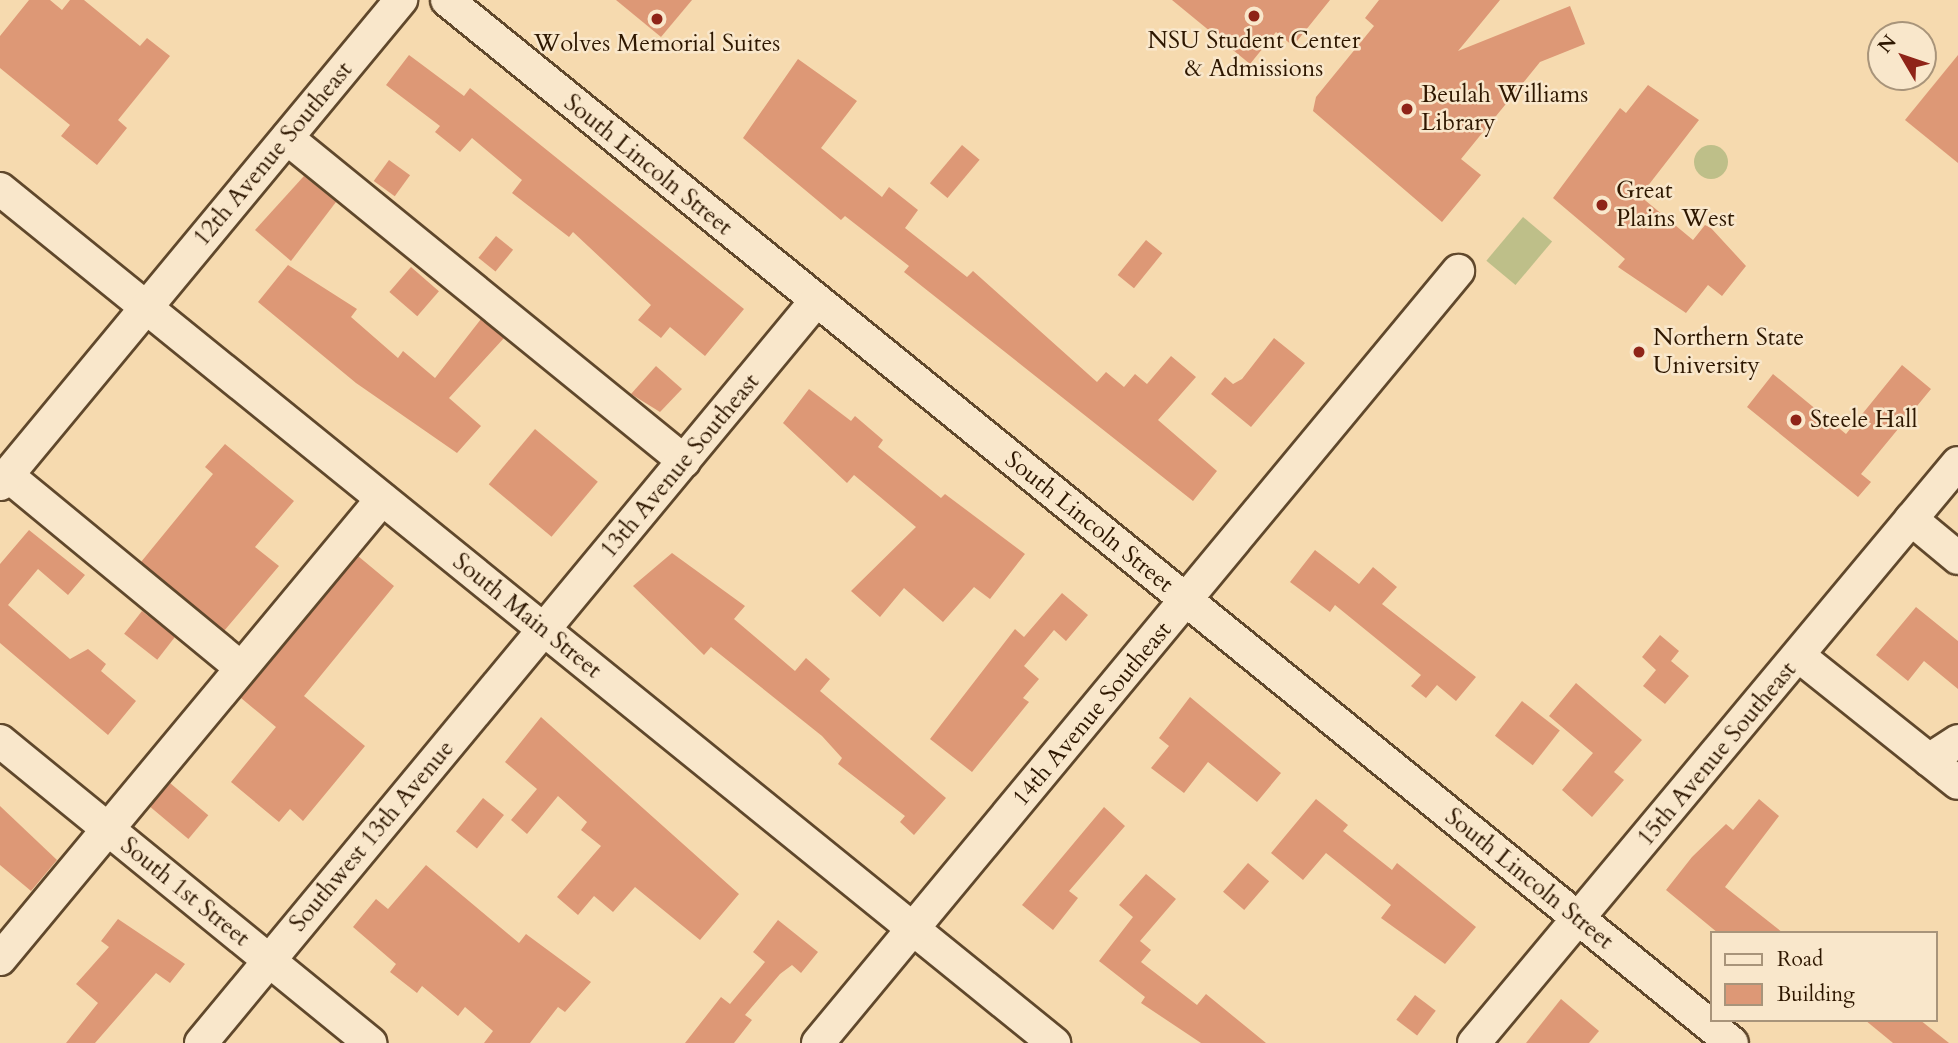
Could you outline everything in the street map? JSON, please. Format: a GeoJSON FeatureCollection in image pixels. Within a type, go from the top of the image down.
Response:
{"type":"FeatureCollection","features":[{"type":"Feature","properties":{"kind":"street","name":"12th Avenue Southeast"},"geometry":{"type":"LineString","coordinates":[[4,479],[401,0]]}},
{"type":"Feature","properties":{"kind":"street","name":"South Lincoln Street"},"geometry":{"type":"LineString","coordinates":[[447,0],[1731,1043]]}},
{"type":"Feature","properties":{"kind":"street"},"geometry":{"type":"LineString","coordinates":[[286,138],[684,461]]}},
{"type":"Feature","properties":{"kind":"street","name":"South Main Street"},"geometry":{"type":"LineString","coordinates":[[2,196],[146,308],[1054,1043]]}},
{"type":"Feature","properties":{"kind":"street","name":"14th Avenue Southeast"},"geometry":{"type":"LineString","coordinates":[[818,1043],[1458,271]]}},
{"type":"Feature","properties":{"kind":"street","name":"13th Avenue Southeast"},"geometry":{"type":"LineString","coordinates":[[544,630],[816,302]]}},
{"type":"Feature","properties":{"kind":"street","name":"15th Avenue Southeast"},"geometry":{"type":"LineString","coordinates":[[1474,1043],[1958,463]]}},
{"type":"Feature","properties":{"kind":"street"},"geometry":{"type":"LineString","coordinates":[[4,479],[241,668]]}},
{"type":"Feature","properties":{"kind":"street"},"geometry":{"type":"LineString","coordinates":[[0,959],[382,499]]}},
{"type":"Feature","properties":{"kind":"street"},"geometry":{"type":"LineString","coordinates":[[1911,519],[1958,558]]}},
{"type":"Feature","properties":{"kind":"street","name":"Southwest 13th Avenue"},"geometry":{"type":"LineString","coordinates":[[201,1043],[544,630]]}},
{"type":"Feature","properties":{"kind":"street"},"geometry":{"type":"LineString","coordinates":[[1799,656],[1958,783]]}},
{"type":"Feature","properties":{"kind":"street","name":"South 1st Street"},"geometry":{"type":"LineString","coordinates":[[0,741],[370,1043]]}},
{"type":"Feature","properties":{"kind":"street"},"geometry":{"type":"LineString","coordinates":[[1929,760],[1958,741]]}},
{"type":"Feature","properties":{"kind":"green space"},"geometry":{"type":"Polygon","coordinates":[[[1711,145],[1723,150],[1728,162],[1723,174],[1711,179],[1699,174],[1694,162],[1699,150],[1711,145]]]}},
{"type":"Feature","properties":{"kind":"green space"},"geometry":{"type":"Polygon","coordinates":[[[1523,217],[1552,241],[1515,285],[1486,261],[1523,217]]]}},
{"type":"Feature","properties":{"kind":"building"},"geometry":{"type":"Polygon","coordinates":[[[29,0],[50,0],[62,10],[70,0],[84,0],[140,46],[147,38],[170,56],[118,120],[127,128],[97,165],[61,136],[70,125],[0,68],[0,36],[29,0]]]}},
{"type":"Feature","properties":{"kind":"building","name":"Wolves Memorial Suites"},"geometry":{"type":"Polygon","coordinates":[[[616,0],[692,0],[661,37],[616,0]]]}},
{"type":"Feature","properties":{"kind":"building","name":"NSU Student Center & Admissions"},"geometry":{"type":"Polygon","coordinates":[[[1172,0],[1330,0],[1293,46],[1276,32],[1250,64],[1172,0]]]}},
{"type":"Feature","properties":{"kind":"building","name":"Beulah Williams Library"},"geometry":{"type":"Polygon","coordinates":[[[1379,0],[1500,0],[1458,51],[1570,6],[1585,44],[1540,62],[1461,159],[1481,175],[1442,222],[1313,111],[1316,97],[1374,26],[1365,18],[1379,0]]]}},
{"type":"Feature","properties":{"kind":"building"},"geometry":{"type":"Polygon","coordinates":[[[409,55],[464,96],[470,88],[744,309],[705,356],[670,327],[661,338],[638,320],[651,305],[573,232],[569,237],[512,193],[522,180],[472,138],[460,152],[435,132],[440,126],[386,85],[409,55]]]}},
{"type":"Feature","properties":{"kind":"building"},"geometry":{"type":"Polygon","coordinates":[[[1958,55],[1958,163],[1905,120],[1929,91],[1937,91],[1937,81],[1958,55]]]}},
{"type":"Feature","properties":{"kind":"building"},"geometry":{"type":"Polygon","coordinates":[[[798,59],[857,101],[821,148],[882,197],[889,187],[918,210],[905,228],[967,277],[973,271],[1097,382],[1106,372],[1124,387],[1135,374],[1147,384],[1171,356],[1196,377],[1158,420],[1217,471],[1193,501],[904,272],[909,266],[845,216],[841,220],[743,138],[798,59]]]}},
{"type":"Feature","properties":{"kind":"building","name":"Great Plains West"},"geometry":{"type":"Polygon","coordinates":[[[1648,85],[1699,120],[1640,196],[1693,240],[1705,225],[1711,228],[1746,266],[1722,296],[1708,285],[1686,313],[1618,267],[1625,259],[1553,198],[1620,108],[1626,113],[1648,85]]]}},
{"type":"Feature","properties":{"kind":"building"},"geometry":{"type":"Polygon","coordinates":[[[962,145],[980,160],[947,198],[930,183],[962,145]]]}},
{"type":"Feature","properties":{"kind":"building"},"geometry":{"type":"Polygon","coordinates":[[[389,160],[410,175],[395,196],[374,181],[389,160]]]}},
{"type":"Feature","properties":{"kind":"building"},"geometry":{"type":"Polygon","coordinates":[[[304,176],[336,202],[291,261],[255,230],[304,176]]]}},
{"type":"Feature","properties":{"kind":"building"},"geometry":{"type":"Polygon","coordinates":[[[496,236],[513,250],[495,272],[478,258],[496,236]]]}},
{"type":"Feature","properties":{"kind":"building"},"geometry":{"type":"Polygon","coordinates":[[[1146,240],[1162,253],[1134,288],[1118,275],[1146,240]]]}},
{"type":"Feature","properties":{"kind":"building"},"geometry":{"type":"Polygon","coordinates":[[[288,265],[357,309],[351,317],[398,358],[403,351],[435,378],[481,319],[504,338],[449,398],[481,426],[457,453],[356,383],[258,302],[288,265]]]}},
{"type":"Feature","properties":{"kind":"building"},"geometry":{"type":"Polygon","coordinates":[[[411,267],[439,291],[417,316],[389,292],[411,267]]]}},
{"type":"Feature","properties":{"kind":"building"},"geometry":{"type":"Polygon","coordinates":[[[1274,338],[1305,363],[1251,427],[1211,394],[1225,377],[1233,384],[1242,379],[1274,338]]]}},
{"type":"Feature","properties":{"kind":"building","name":"Steele Hall"},"geometry":{"type":"Polygon","coordinates":[[[1902,365],[1931,389],[1861,474],[1871,482],[1858,497],[1747,407],[1773,374],[1846,434],[1902,365]]]}},
{"type":"Feature","properties":{"kind":"building"},"geometry":{"type":"Polygon","coordinates":[[[656,366],[682,389],[660,412],[631,394],[656,366]]]}},
{"type":"Feature","properties":{"kind":"building"},"geometry":{"type":"Polygon","coordinates":[[[809,389],[851,421],[855,416],[883,440],[878,447],[941,498],[945,494],[1025,554],[990,599],[974,587],[943,622],[904,588],[880,617],[851,591],[916,527],[854,475],[847,483],[783,423],[809,389]]]}},
{"type":"Feature","properties":{"kind":"building"},"geometry":{"type":"Polygon","coordinates":[[[535,429],[598,482],[552,537],[489,484],[535,429]]]}},
{"type":"Feature","properties":{"kind":"building"},"geometry":{"type":"Polygon","coordinates":[[[225,444],[294,501],[255,547],[279,566],[224,631],[141,562],[213,474],[205,467],[225,444]]]}},
{"type":"Feature","properties":{"kind":"building"},"geometry":{"type":"Polygon","coordinates":[[[29,530],[85,575],[68,595],[38,569],[8,605],[70,659],[88,649],[106,664],[101,671],[136,701],[108,735],[0,643],[0,564],[29,530]]]}},
{"type":"Feature","properties":{"kind":"building"},"geometry":{"type":"Polygon","coordinates":[[[1315,550],[1359,584],[1373,567],[1397,587],[1382,604],[1476,677],[1456,701],[1437,685],[1426,698],[1411,686],[1421,675],[1335,605],[1330,612],[1290,582],[1315,550]]]}},
{"type":"Feature","properties":{"kind":"building"},"geometry":{"type":"Polygon","coordinates":[[[672,553],[745,606],[734,619],[795,671],[806,658],[830,679],[820,691],[946,798],[914,835],[900,822],[905,816],[838,764],[842,758],[822,736],[711,647],[704,655],[633,586],[672,553]]]}},
{"type":"Feature","properties":{"kind":"building"},"geometry":{"type":"Polygon","coordinates":[[[358,556],[394,586],[304,696],[365,746],[303,821],[290,809],[279,822],[231,782],[276,727],[241,698],[358,556]]]}},
{"type":"Feature","properties":{"kind":"building"},"geometry":{"type":"Polygon","coordinates":[[[1062,593],[1088,615],[1066,641],[1054,630],[1024,666],[1039,679],[1023,698],[1029,702],[972,772],[930,739],[1015,629],[1024,637],[1062,593]]]}},
{"type":"Feature","properties":{"kind":"building"},"geometry":{"type":"Polygon","coordinates":[[[1916,607],[1958,641],[1958,689],[1924,661],[1908,681],[1876,655],[1916,607]]]}},
{"type":"Feature","properties":{"kind":"building"},"geometry":{"type":"Polygon","coordinates":[[[142,611],[175,637],[157,660],[124,634],[142,611]]]}},
{"type":"Feature","properties":{"kind":"building"},"geometry":{"type":"Polygon","coordinates":[[[1660,635],[1679,651],[1671,661],[1689,676],[1665,704],[1643,686],[1656,670],[1642,657],[1660,635]]]}},
{"type":"Feature","properties":{"kind":"building"},"geometry":{"type":"Polygon","coordinates":[[[1576,683],[1642,740],[1614,772],[1624,780],[1592,817],[1562,790],[1593,753],[1549,716],[1576,683]]]}},
{"type":"Feature","properties":{"kind":"building"},"geometry":{"type":"Polygon","coordinates":[[[1190,697],[1281,773],[1257,802],[1208,762],[1184,793],[1151,768],[1169,746],[1159,738],[1190,697]]]}},
{"type":"Feature","properties":{"kind":"building"},"geometry":{"type":"Polygon","coordinates":[[[1522,701],[1560,731],[1533,765],[1495,736],[1522,701]]]}},
{"type":"Feature","properties":{"kind":"building"},"geometry":{"type":"Polygon","coordinates":[[[541,717],[739,894],[700,940],[635,887],[613,912],[594,896],[578,915],[557,897],[601,846],[581,830],[587,822],[558,796],[527,834],[511,820],[537,789],[505,762],[541,717]]]}},
{"type":"Feature","properties":{"kind":"building"},"geometry":{"type":"Polygon","coordinates":[[[170,783],[208,815],[188,839],[150,807],[170,783]]]}},
{"type":"Feature","properties":{"kind":"building"},"geometry":{"type":"Polygon","coordinates":[[[483,798],[504,815],[477,848],[456,831],[483,798]]]}},
{"type":"Feature","properties":{"kind":"building"},"geometry":{"type":"Polygon","coordinates":[[[1316,799],[1348,825],[1343,831],[1392,870],[1397,863],[1476,927],[1445,964],[1381,918],[1391,905],[1326,853],[1303,880],[1271,853],[1316,799]]]}},
{"type":"Feature","properties":{"kind":"building"},"geometry":{"type":"Polygon","coordinates":[[[1759,799],[1779,816],[1725,887],[1780,931],[1716,931],[1666,890],[1692,857],[1726,824],[1733,830],[1759,799]]]}},
{"type":"Feature","properties":{"kind":"building"},"geometry":{"type":"Polygon","coordinates":[[[0,806],[57,860],[31,891],[0,865],[0,806]]]}},
{"type":"Feature","properties":{"kind":"building"},"geometry":{"type":"Polygon","coordinates":[[[1104,807],[1125,826],[1069,891],[1078,898],[1053,930],[1022,905],[1104,807]]]}},
{"type":"Feature","properties":{"kind":"building"},"geometry":{"type":"Polygon","coordinates":[[[1248,863],[1269,881],[1244,910],[1223,892],[1248,863]]]}},
{"type":"Feature","properties":{"kind":"building"},"geometry":{"type":"Polygon","coordinates":[[[426,865],[519,943],[526,934],[591,982],[565,1012],[558,1007],[530,1043],[484,1043],[493,1031],[465,1007],[458,1016],[422,986],[417,993],[390,972],[396,964],[353,927],[376,899],[388,909],[426,865]]]}},
{"type":"Feature","properties":{"kind":"building"},"geometry":{"type":"Polygon","coordinates":[[[1146,874],[1176,899],[1140,941],[1151,950],[1141,962],[1197,1005],[1206,994],[1266,1043],[1201,1043],[1141,1003],[1145,997],[1099,961],[1133,917],[1119,905],[1146,874]]]}},
{"type":"Feature","properties":{"kind":"building"},"geometry":{"type":"Polygon","coordinates":[[[118,919],[185,964],[170,983],[156,973],[95,1043],[66,1043],[98,1003],[76,984],[109,947],[101,941],[118,919]]]}},
{"type":"Feature","properties":{"kind":"building"},"geometry":{"type":"Polygon","coordinates":[[[778,920],[818,952],[801,973],[792,965],[780,974],[745,1015],[752,1020],[734,1043],[685,1043],[721,997],[730,1004],[765,962],[753,952],[778,920]]]}},
{"type":"Feature","properties":{"kind":"building"},"geometry":{"type":"Polygon","coordinates":[[[1415,995],[1436,1011],[1417,1035],[1396,1020],[1415,995]]]}},
{"type":"Feature","properties":{"kind":"building"},"geometry":{"type":"Polygon","coordinates":[[[1561,999],[1599,1031],[1589,1043],[1526,1043],[1561,999]]]}},
{"type":"Feature","properties":{"kind":"building"},"geometry":{"type":"Polygon","coordinates":[[[1867,1022],[1923,1022],[1949,1043],[1893,1043],[1867,1022]]]}},
{"type":"Feature","properties":{"kind":"place","name":"NSU Student Center & Admissions"},"geometry":{"type":"Point","coordinates":[1254,16]}},
{"type":"Feature","properties":{"kind":"place","name":"Wolves Memorial Suites"},"geometry":{"type":"Point","coordinates":[657,19]}},
{"type":"Feature","properties":{"kind":"place","name":"Beulah Williams Library"},"geometry":{"type":"Point","coordinates":[1407,109]}},
{"type":"Feature","properties":{"kind":"place","name":"Great Plains West"},"geometry":{"type":"Point","coordinates":[1602,205]}},
{"type":"Feature","properties":{"kind":"place","name":"Northern State University"},"geometry":{"type":"Point","coordinates":[1639,352]}},
{"type":"Feature","properties":{"kind":"place","name":"Steele Hall"},"geometry":{"type":"Point","coordinates":[1796,420]}}]}
